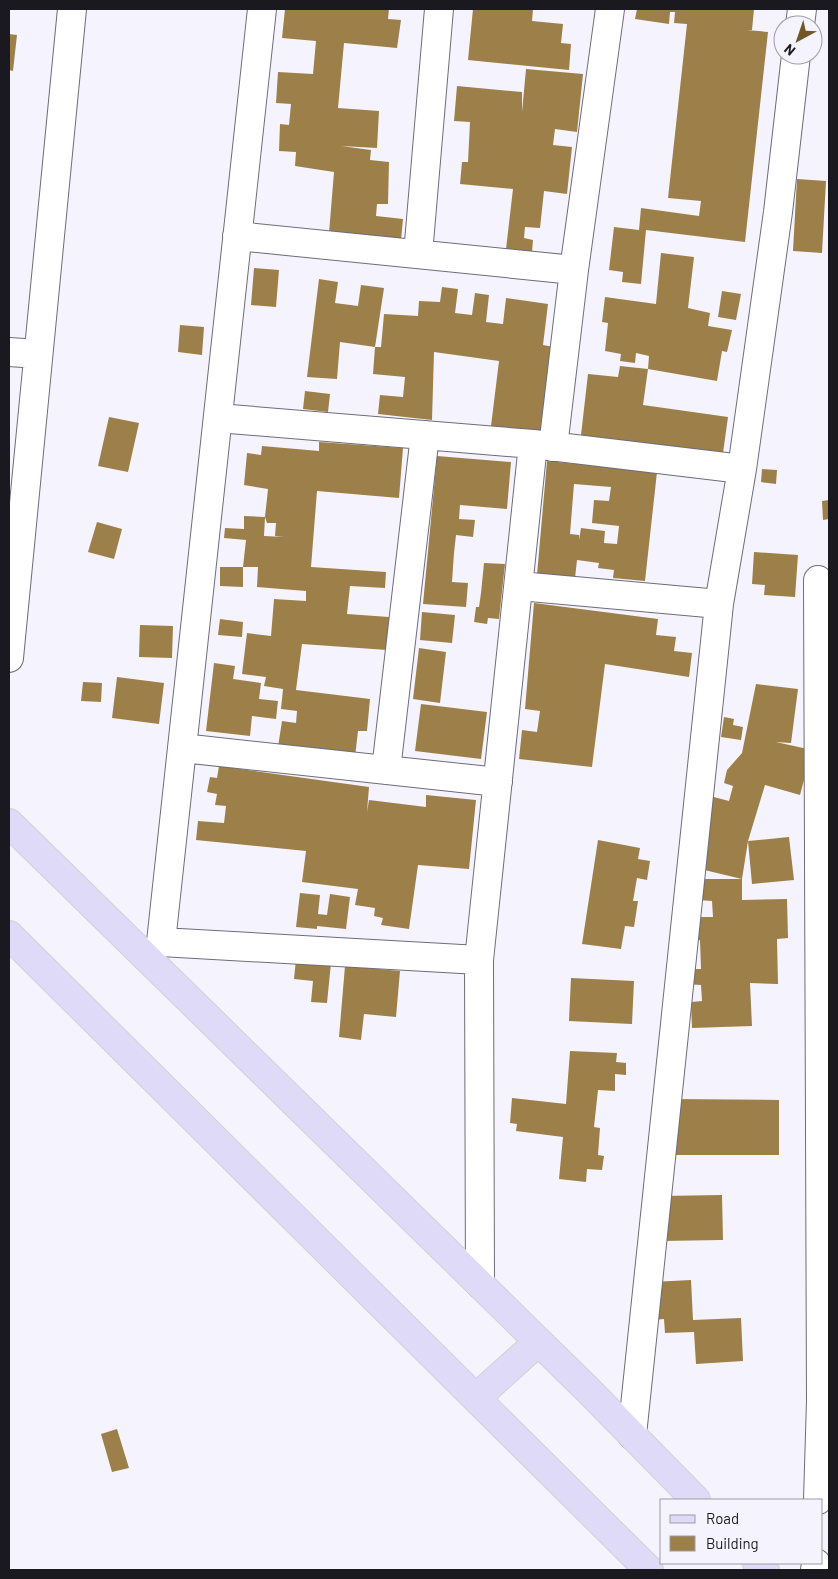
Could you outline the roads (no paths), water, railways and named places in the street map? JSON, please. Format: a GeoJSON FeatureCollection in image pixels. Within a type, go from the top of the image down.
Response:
{"type":"FeatureCollection","features":[{"type":"Feature","properties":{"kind":"main road"},"geometry":{"type":"LineString","coordinates":[[9,824],[480,1284],[695,1499]]}},
{"type":"Feature","properties":{"kind":"main road"},"geometry":{"type":"LineString","coordinates":[[9,936],[649,1570]]}},
{"type":"Feature","properties":{"kind":"main road"},"geometry":{"type":"LineString","coordinates":[[476,1398],[538,1342]]}},
{"type":"Feature","properties":{"kind":"street"},"geometry":{"type":"LineString","coordinates":[[9,658],[72,9]]}},
{"type":"Feature","properties":{"kind":"street"},"geometry":{"type":"LineString","coordinates":[[161,973],[161,942],[262,9]]}},
{"type":"Feature","properties":{"kind":"street"},"geometry":{"type":"LineString","coordinates":[[418,254],[439,9]]}},
{"type":"Feature","properties":{"kind":"street"},"geometry":{"type":"LineString","coordinates":[[480,1284],[479,960],[519,586],[574,270],[610,9]]}},
{"type":"Feature","properties":{"kind":"street"},"geometry":{"type":"LineString","coordinates":[[632,1434],[719,604],[742,469],[778,212],[795,65]]}},
{"type":"Feature","properties":{"kind":"street"},"geometry":{"type":"LineString","coordinates":[[237,236],[574,270]]}},
{"type":"Feature","properties":{"kind":"street"},"geometry":{"type":"LineString","coordinates":[[9,352],[38,354]]}},
{"type":"Feature","properties":{"kind":"street"},"geometry":{"type":"LineString","coordinates":[[218,418],[543,445],[742,469]]}},
{"type":"Feature","properties":{"kind":"street"},"geometry":{"type":"LineString","coordinates":[[386,770],[425,435]]}},
{"type":"Feature","properties":{"kind":"street"},"geometry":{"type":"LineString","coordinates":[[818,580],[821,1401],[818,1499]]}},
{"type":"Feature","properties":{"kind":"street"},"geometry":{"type":"LineString","coordinates":[[519,586],[719,604]]}},
{"type":"Feature","properties":{"kind":"street"},"geometry":{"type":"LineString","coordinates":[[182,748],[498,782]]}},
{"type":"Feature","properties":{"kind":"street"},"geometry":{"type":"LineString","coordinates":[[161,942],[479,960]]}}]}
